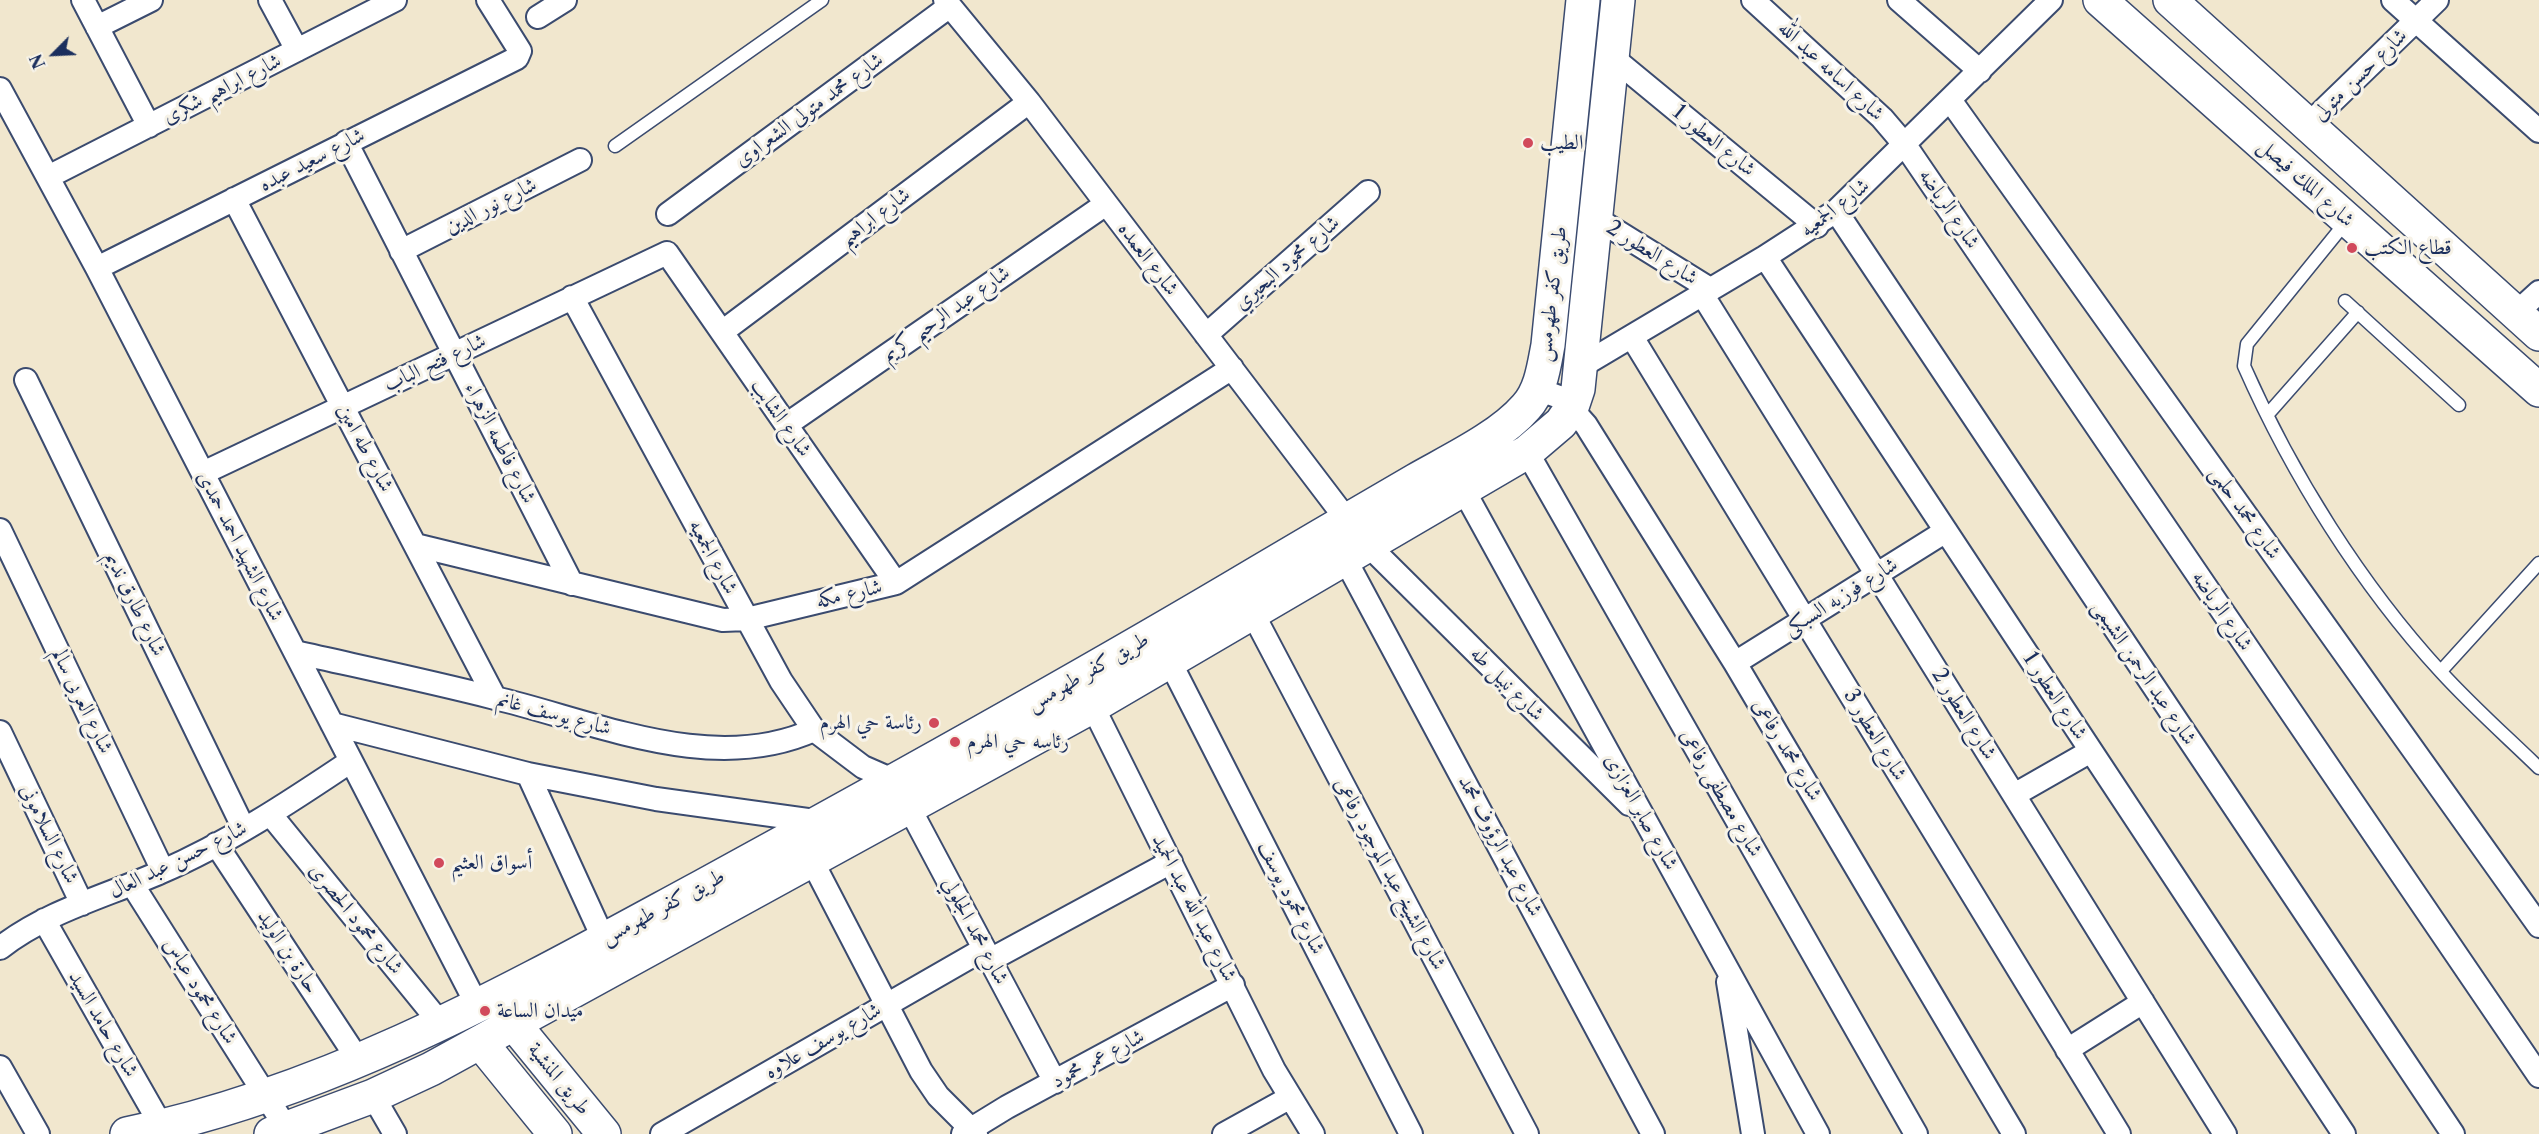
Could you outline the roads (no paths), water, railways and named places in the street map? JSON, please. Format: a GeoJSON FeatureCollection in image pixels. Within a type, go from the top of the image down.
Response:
{"type":"FeatureCollection","features":[{"type":"Feature","properties":{"kind":"street"},"geometry":{"type":"LineString","coordinates":[[83,0],[149,126]]}},
{"type":"Feature","properties":{"kind":"street"},"geometry":{"type":"LineString","coordinates":[[97,27],[151,0]]}},
{"type":"Feature","properties":{"kind":"street"},"geometry":{"type":"LineString","coordinates":[[270,0],[297,50]]}},
{"type":"Feature","properties":{"kind":"street","name":"شارع سعيد عبده"},"geometry":{"type":"LineString","coordinates":[[97,268],[514,60],[520,55],[518,48],[488,0]]}},
{"type":"Feature","properties":{"kind":"street"},"geometry":{"type":"LineString","coordinates":[[538,17],[566,0]]}},
{"type":"Feature","properties":{"kind":"street","name":"طريق كفر طهرمس"},"geometry":{"type":"LineString","coordinates":[[282,1132],[373,1096],[481,1043],[812,861],[902,794],[1086,693],[1347,519],[1507,424],[1529,404],[1537,388],[1548,345],[1583,0]]}},
{"type":"Feature","properties":{"kind":"street","name":"طريق كفر طهرمس"},"geometry":{"type":"LineString","coordinates":[[1086,693],[1170,662],[1527,452],[1561,423],[1572,407],[1580,367],[1618,0]]}},
{"type":"Feature","properties":{"kind":"street","name":"شارع اسامه عبد الله"},"geometry":{"type":"LineString","coordinates":[[1753,0],[1882,118],[1905,145]]}},
{"type":"Feature","properties":{"kind":"street"},"geometry":{"type":"LineString","coordinates":[[1899,0],[1980,71]]}},
{"type":"Feature","properties":{"kind":"street","name":"شارع الجمعيه"},"geometry":{"type":"LineString","coordinates":[[1580,367],[1766,257],[1836,211],[2051,0]]}},
{"type":"Feature","properties":{"kind":"street","name":"شارع الملك فيصل"},"geometry":{"type":"LineString","coordinates":[[2100,0],[2539,390]]}},
{"type":"Feature","properties":{"kind":"street"},"geometry":{"type":"LineString","coordinates":[[2170,0],[2308,125],[2532,313]]}},
{"type":"Feature","properties":{"kind":"street"},"geometry":{"type":"LineString","coordinates":[[2393,0],[2539,131]]}},
{"type":"Feature","properties":{"kind":"street","name":"شارع حسن متولى"},"geometry":{"type":"LineString","coordinates":[[2308,125],[2437,0]]}},
{"type":"Feature","properties":{"kind":"street","name":"شارع ابراهيم شكرى"},"geometry":{"type":"LineString","coordinates":[[48,177],[297,50],[384,2]]}},
{"type":"Feature","properties":{"kind":"street","name":"شارع العمده"},"geometry":{"type":"LineString","coordinates":[[948,3],[1029,102],[1347,519]]}},
{"type":"Feature","properties":{"kind":"street","name":"شارع محمد متولى الشعراوى"},"geometry":{"type":"LineString","coordinates":[[668,214],[948,3]]}},
{"type":"Feature","properties":{"kind":"street","name":"شارع العطور 1"},"geometry":{"type":"LineString","coordinates":[[1612,57],[1817,225]]}},
{"type":"Feature","properties":{"kind":"street","name":"شارع الشهيد احمد حمدى"},"geometry":{"type":"LineString","coordinates":[[0,89],[97,268],[477,1005]]}},
{"type":"Feature","properties":{"kind":"street","name":"شارع محمد حلمى"},"geometry":{"type":"LineString","coordinates":[[1950,100],[2539,926]]}},
{"type":"Feature","properties":{"kind":"street","name":"شارع ابراهيم"},"geometry":{"type":"LineString","coordinates":[[722,332],[1029,102]]}},
{"type":"Feature","properties":{"kind":"street","name":"شارع فاطمه الزهراء"},"geometry":{"type":"LineString","coordinates":[[346,142],[572,584]]}},
{"type":"Feature","properties":{"kind":"street","name":"شارع الرياضه"},"geometry":{"type":"LineString","coordinates":[[1905,145],[2539,1076]]}},
{"type":"Feature","properties":{"kind":"street","name":"شارع نور الدين"},"geometry":{"type":"LineString","coordinates":[[401,251],[580,160]]}},
{"type":"Feature","properties":{"kind":"street","name":"شارع محمود البحيري"},"geometry":{"type":"LineString","coordinates":[[1206,335],[1368,192]]}},
{"type":"Feature","properties":{"kind":"street","name":"شارع طه امين"},"geometry":{"type":"LineString","coordinates":[[234,199],[495,698]]}},
{"type":"Feature","properties":{"kind":"street","name":"شارع عبد الرحيم كريم"},"geometry":{"type":"LineString","coordinates":[[786,425],[1106,204]]}},
{"type":"Feature","properties":{"kind":"street","name":"شارع عبد الرحمن الشيمى"},"geometry":{"type":"LineString","coordinates":[[1836,211],[2453,1134]]}},
{"type":"Feature","properties":{"kind":"street","name":"شارع العطور 2"},"geometry":{"type":"LineString","coordinates":[[1594,218],[1706,292],[1877,574],[2225,1134]]}},
{"type":"Feature","properties":{"kind":"street","name":"شارع الشايب"},"geometry":{"type":"LineString","coordinates":[[667,253],[896,583]]}},
{"type":"Feature","properties":{"kind":"street","name":"شارع فتح الباب"},"geometry":{"type":"LineString","coordinates":[[203,473],[667,253]]}},
{"type":"Feature","properties":{"kind":"street","name":"شارع العطور 1"},"geometry":{"type":"LineString","coordinates":[[1766,257],[2344,1134]]}},
{"type":"Feature","properties":{"kind":"street","name":"شارع الجمعيه"},"geometry":{"type":"LineString","coordinates":[[572,297],[781,681],[814,730],[902,794]]}},
{"type":"Feature","properties":{"kind":"street","name":"شارع العطور 3"},"geometry":{"type":"LineString","coordinates":[[1632,337],[2119,1134]]}},
{"type":"Feature","properties":{"kind":"street","name":"شارع مكه"},"geometry":{"type":"LineString","coordinates":[[415,544],[723,620],[747,619],[896,583],[1232,368]]}},
{"type":"Feature","properties":{"kind":"street","name":"شارع طارق نديم"},"geometry":{"type":"LineString","coordinates":[[26,380],[244,829]]}},
{"type":"Feature","properties":{"kind":"street","name":"شارع محمد رفاعى"},"geometry":{"type":"LineString","coordinates":[[1537,388],[1562,398],[1572,407],[1735,663],[2014,1134]]}},
{"type":"Feature","properties":{"kind":"street","name":"شارع مصطفى رفاعى"},"geometry":{"type":"LineString","coordinates":[[1527,452],[1916,1134]]}},
{"type":"Feature","properties":{"kind":"street","name":"شارع صابر العزازى"},"geometry":{"type":"LineString","coordinates":[[1463,489],[1818,1134]]}},
{"type":"Feature","properties":{"kind":"street","name":"شارع العربى سالم"},"geometry":{"type":"LineString","coordinates":[[0,530],[163,871]]}},
{"type":"Feature","properties":{"kind":"street","name":"شارع فوزيه السبكى"},"geometry":{"type":"LineString","coordinates":[[1735,663],[1946,531]]}},
{"type":"Feature","properties":{"kind":"street","name":"شارع نبيل طه"},"geometry":{"type":"LineString","coordinates":[[1357,552],[1647,822]]}},
{"type":"Feature","properties":{"kind":"street","name":"شارع عبد الرؤوف محمد"},"geometry":{"type":"LineString","coordinates":[[1357,552],[1653,1134]]}},
{"type":"Feature","properties":{"kind":"street","name":"شارع الشيخ عبد الموجود رفاعى"},"geometry":{"type":"LineString","coordinates":[[1253,614],[1527,1134]]}},
{"type":"Feature","properties":{"kind":"street","name":"شارع يوسف غانم"},"geometry":{"type":"LineString","coordinates":[[295,652],[495,698],[622,732],[693,747],[761,746],[790,741],[814,730]]}},
{"type":"Feature","properties":{"kind":"street","name":"شارع محمود يوسف"},"geometry":{"type":"LineString","coordinates":[[1170,662],[1411,1134]]}},
{"type":"Feature","properties":{"kind":"street","name":"شارع عبد الله عبد الحميد"},"geometry":{"type":"LineString","coordinates":[[1086,693],[1288,1098],[1313,1134]]}},
{"type":"Feature","properties":{"kind":"street"},"geometry":{"type":"LineString","coordinates":[[332,724],[528,774],[656,799],[822,822]]}},
{"type":"Feature","properties":{"kind":"street","name":"شارع السلامونى"},"geometry":{"type":"LineString","coordinates":[[0,732],[82,904]]}},
{"type":"Feature","properties":{"kind":"street"},"geometry":{"type":"LineString","coordinates":[[2014,795],[2091,751]]}},
{"type":"Feature","properties":{"kind":"street","name":"شارع حسن عبد العال"},"geometry":{"type":"LineString","coordinates":[[2,939],[163,871],[216,844],[271,814],[351,761]]}},
{"type":"Feature","properties":{"kind":"street"},"geometry":{"type":"LineString","coordinates":[[528,774],[604,940]]}},
{"type":"Feature","properties":{"kind":"street","name":"طريق كفر طهرمس"},"geometry":{"type":"LineString","coordinates":[[127,1134],[167,1129],[267,1097],[359,1061],[441,1024],[604,940],[822,822],[902,794]]}},
{"type":"Feature","properties":{"kind":"street","name":"شارع محمد الجلولي"},"geometry":{"type":"LineString","coordinates":[[902,794],[1055,1082]]}},
{"type":"Feature","properties":{"kind":"street","name":"شارع محمود الحصرى"},"geometry":{"type":"LineString","coordinates":[[271,814],[441,1024]]}},
{"type":"Feature","properties":{"kind":"street","name":"حارة بن الوليد"},"geometry":{"type":"LineString","coordinates":[[216,844],[359,1061]]}},
{"type":"Feature","properties":{"kind":"street"},"geometry":{"type":"LineString","coordinates":[[812,861],[929,1084],[970,1132]]}},
{"type":"Feature","properties":{"kind":"street","name":"شارع يوسف علاوه"},"geometry":{"type":"LineString","coordinates":[[662,1134],[887,1005],[1171,862]]}},
{"type":"Feature","properties":{"kind":"street","name":"شارع محمود عباس"},"geometry":{"type":"LineString","coordinates":[[132,884],[267,1097],[282,1132]]}},
{"type":"Feature","properties":{"kind":"street","name":"شارع حامد السيد"},"geometry":{"type":"LineString","coordinates":[[44,920],[167,1129]]}},
{"type":"Feature","properties":{"kind":"street"},"geometry":{"type":"LineString","coordinates":[[1725,964],[1753,1134]]}},
{"type":"Feature","properties":{"kind":"street","name":"شارع عمر محمود"},"geometry":{"type":"LineString","coordinates":[[970,1132],[1055,1082],[1233,985]]}},
{"type":"Feature","properties":{"kind":"street"},"geometry":{"type":"LineString","coordinates":[[2067,1050],[2143,1002]]}},
{"type":"Feature","properties":{"kind":"street","name":"طريق المنشية"},"geometry":{"type":"LineString","coordinates":[[514,1024],[604,1134]]}},
{"type":"Feature","properties":{"kind":"street","name":"طريق المنشية"},"geometry":{"type":"LineString","coordinates":[[481,1043],[555,1134]]}},
{"type":"Feature","properties":{"kind":"street"},"geometry":{"type":"LineString","coordinates":[[0,1067],[38,1134]]}},
{"type":"Feature","properties":{"kind":"street"},"geometry":{"type":"LineString","coordinates":[[373,1096],[394,1134]]}},
{"type":"Feature","properties":{"kind":"street"},"geometry":{"type":"LineString","coordinates":[[1224,1134],[1288,1098]]}},
{"type":"Feature","properties":{"kind":"lane"},"geometry":{"type":"LineString","coordinates":[[615,147],[822,0]]}},
{"type":"Feature","properties":{"kind":"lane"},"geometry":{"type":"LineString","coordinates":[[2347,220],[2247,344],[2244,366],[2318,505],[2394,616],[2441,671],[2539,768]]}},
{"type":"Feature","properties":{"kind":"lane"},"geometry":{"type":"LineString","coordinates":[[2345,301],[2459,405]]}},
{"type":"Feature","properties":{"kind":"lane"},"geometry":{"type":"LineString","coordinates":[[2268,414],[2358,312]]}},
{"type":"Feature","properties":{"kind":"lane"},"geometry":{"type":"LineString","coordinates":[[2441,671],[2539,563]]}},
{"type":"Feature","properties":{"kind":"place","name":"الطيب"},"geometry":{"type":"Point","coordinates":[1528,143]}},
{"type":"Feature","properties":{"kind":"place","name":"قطاع الكتب"},"geometry":{"type":"Point","coordinates":[2352,248]}},
{"type":"Feature","properties":{"kind":"place","name":"رئاسة حي الهرم"},"geometry":{"type":"Point","coordinates":[934,723]}},
{"type":"Feature","properties":{"kind":"place","name":"رئاسه حي الهرم"},"geometry":{"type":"Point","coordinates":[955,742]}},
{"type":"Feature","properties":{"kind":"place","name":"أسواق العثيم"},"geometry":{"type":"Point","coordinates":[439,863]}},
{"type":"Feature","properties":{"kind":"place","name":"ميدان الساعة"},"geometry":{"type":"Point","coordinates":[485,1011]}}]}
